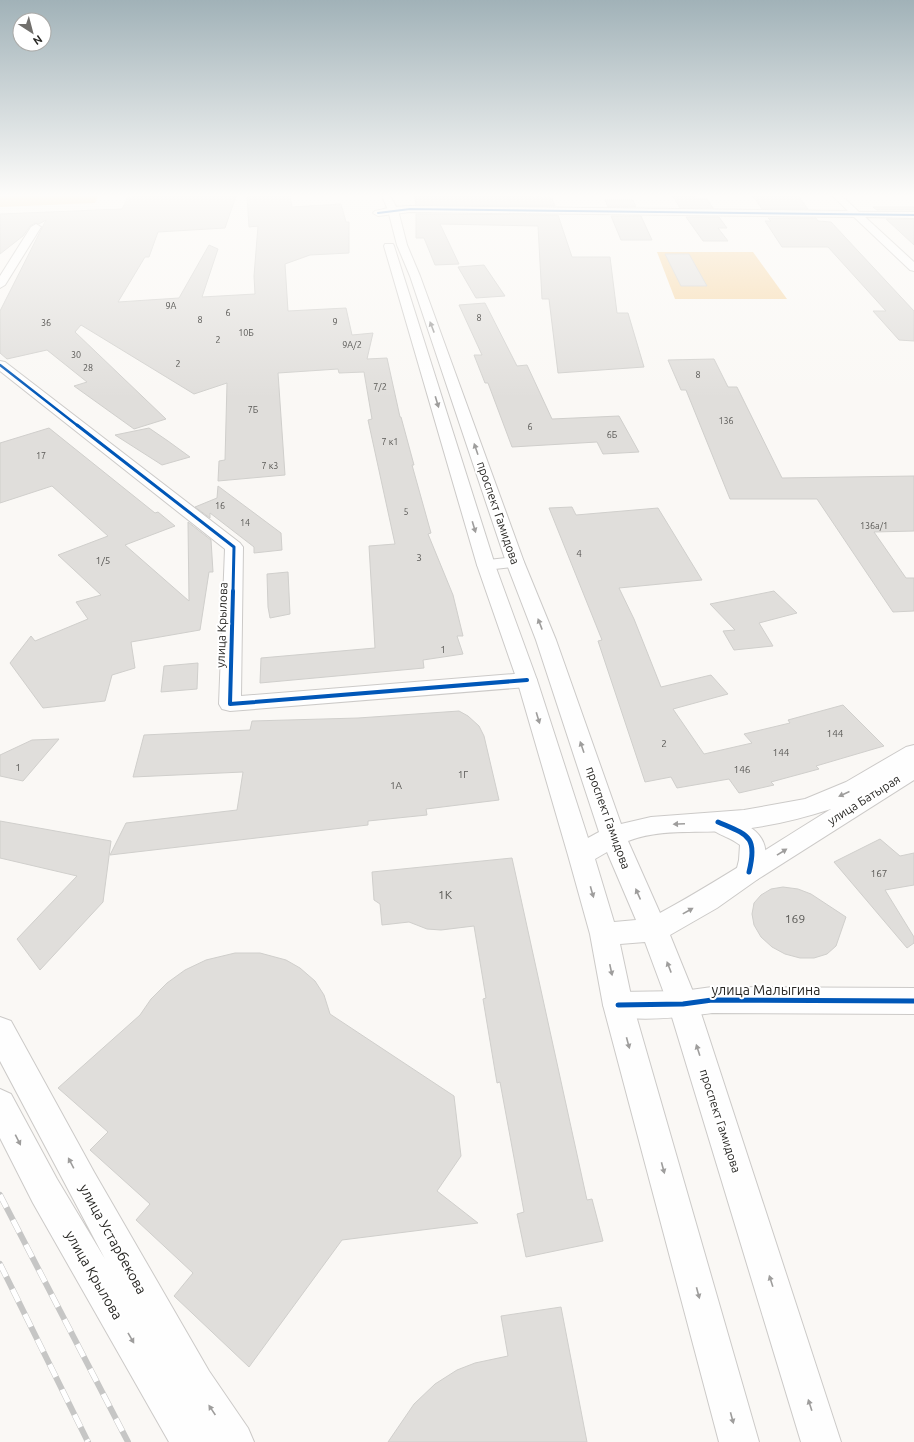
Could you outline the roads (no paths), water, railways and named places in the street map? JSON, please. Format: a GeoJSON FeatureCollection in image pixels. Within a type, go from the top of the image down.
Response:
{"type":"FeatureCollection","features":[{"type":"Feature","properties":{"kind":"main road"},"geometry":{"type":"LineString","coordinates":[[0,285],[13,263]]}},
{"type":"Feature","properties":{"kind":"main road","name":"проспект Гамидова"},"geometry":{"type":"LineString","coordinates":[[394,263],[486,565],[526,680],[581,855],[604,934],[618,1005],[739,1442]]}},
{"type":"Feature","properties":{"kind":"main road","name":"проспект Гамидова"},"geometry":{"type":"LineString","coordinates":[[410,263],[515,562],[546,640],[613,836],[654,930],[697,1002],[821,1442]]}},
{"type":"Feature","properties":{"kind":"main road","name":"улица Крылова"},"geometry":{"type":"LineString","coordinates":[[0,365],[234,547],[230,704],[526,680]]}},
{"type":"Feature","properties":{"kind":"main road"},"geometry":{"type":"LineString","coordinates":[[486,565],[515,562]]}},
{"type":"Feature","properties":{"kind":"main road","name":"улица Батырая"},"geometry":{"type":"LineString","coordinates":[[581,855],[613,836],[633,830],[661,824],[718,822],[789,812],[822,803],[860,786],[914,753]]}},
{"type":"Feature","properties":{"kind":"main road","name":"улица Батырая"},"geometry":{"type":"LineString","coordinates":[[654,930],[708,900],[749,872],[914,769]]}},
{"type":"Feature","properties":{"kind":"main road"},"geometry":{"type":"LineString","coordinates":[[718,822],[747,835],[754,847],[754,856],[749,872]]}},
{"type":"Feature","properties":{"kind":"main road"},"geometry":{"type":"LineString","coordinates":[[604,934],[654,930]]}},
{"type":"Feature","properties":{"kind":"main road","name":"улица Малыгина"},"geometry":{"type":"LineString","coordinates":[[618,1005],[697,1002],[914,1001]]}},
{"type":"Feature","properties":{"kind":"main road","name":"улица Устарбекова"},"geometry":{"type":"LineString","coordinates":[[0,1031],[82,1184],[195,1385],[234,1442]]}},
{"type":"Feature","properties":{"kind":"main road","name":"улица Крылова"},"geometry":{"type":"LineString","coordinates":[[0,1106],[45,1191],[192,1442]]}},
{"type":"Feature","properties":{"kind":"railway"},"geometry":{"type":"LineString","coordinates":[[0,1195],[128,1442]]}},
{"type":"Feature","properties":{"kind":"railway"},"geometry":{"type":"LineString","coordinates":[[0,1264],[88,1442]]}}]}
